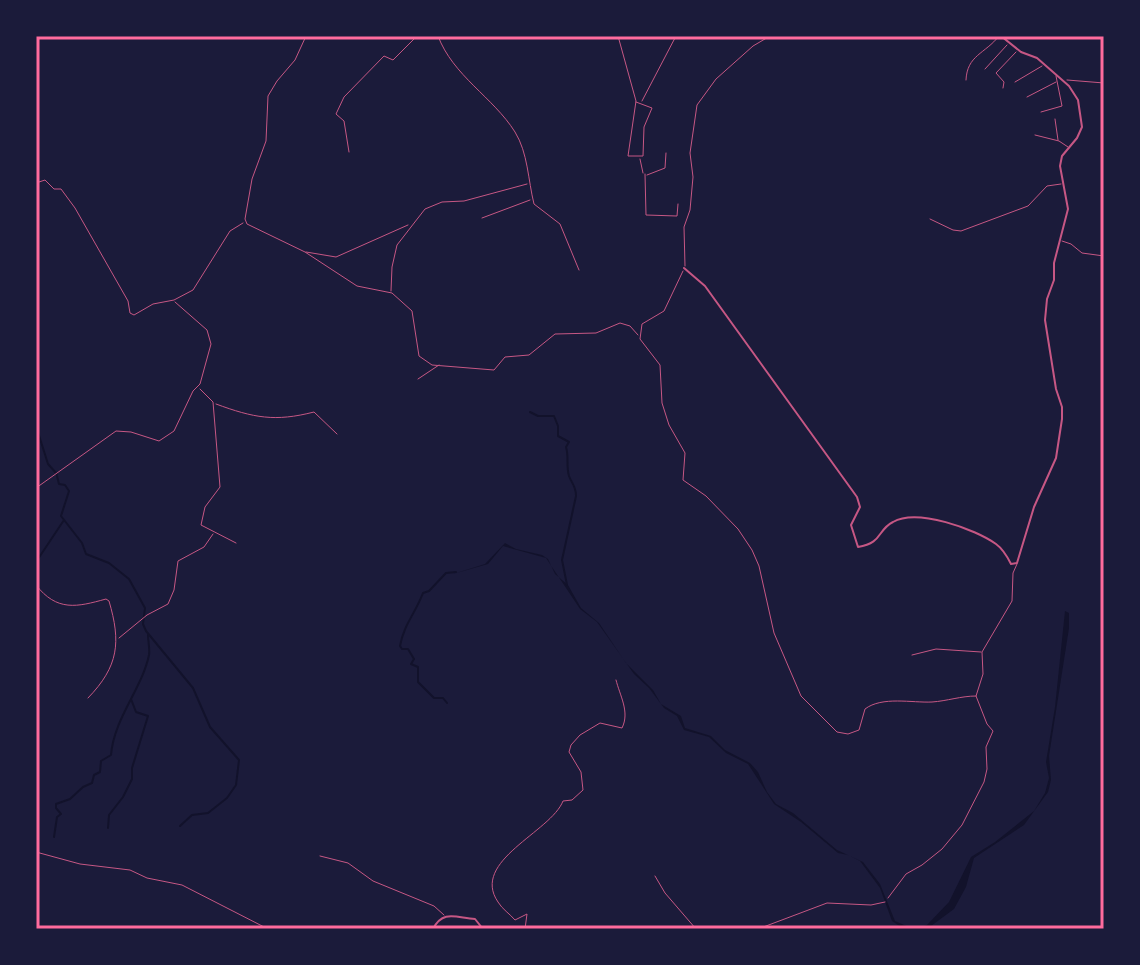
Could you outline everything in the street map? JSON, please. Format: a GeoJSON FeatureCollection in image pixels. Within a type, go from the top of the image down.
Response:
{"type":"FeatureCollection","features":[{"type":"Feature","properties":{"kind":"street"},"geometry":{"type":"LineString","coordinates":[[36,183],[45,180],[54,189],[61,189],[75,208],[128,301],[130,313],[136,315],[156,303],[174,300],[196,287],[230,231],[245,222],[252,179],[266,141],[268,96],[295,60],[306,36]]}},
{"type":"Feature","properties":{"kind":"street"},"geometry":{"type":"LineString","coordinates":[[349,152],[344,121],[336,114],[341,102],[384,56],[393,60],[417,36]]}},
{"type":"Feature","properties":{"kind":"street"},"geometry":{"type":"LineString","coordinates":[[438,36],[448,58],[513,129],[523,151],[534,204],[560,224],[579,270]]}},
{"type":"Feature","properties":{"kind":"street"},"geometry":{"type":"LineString","coordinates":[[618,36],[636,102],[628,156],[643,156],[644,127],[652,108],[636,102]]}},
{"type":"Feature","properties":{"kind":"street"},"geometry":{"type":"LineString","coordinates":[[640,104],[676,36]]}},
{"type":"Feature","properties":{"kind":"street"},"geometry":{"type":"LineString","coordinates":[[640,337],[642,324],[664,311],[684,268],[684,227],[690,210],[693,177],[690,153],[697,105],[716,79],[753,46],[770,36]]}},
{"type":"Feature","properties":{"kind":"street"},"geometry":{"type":"LineString","coordinates":[[888,898],[906,874],[945,846],[962,825],[979,794],[987,769],[986,747],[993,731],[976,696],[983,674],[982,652],[1012,601],[1013,573],[1035,505],[1056,458],[1062,419],[1045,320],[1068,205],[1061,184],[1060,163],[1081,130],[1082,113],[1076,95],[1064,81],[1034,56],[1017,50],[1000,36],[971,60],[966,80]]}},
{"type":"Feature","properties":{"kind":"street"},"geometry":{"type":"LineString","coordinates":[[985,69],[1008,43]]}},
{"type":"Feature","properties":{"kind":"street"},"geometry":{"type":"LineString","coordinates":[[1003,88],[1004,82],[996,73],[1017,50]]}},
{"type":"Feature","properties":{"kind":"street"},"geometry":{"type":"LineString","coordinates":[[1015,82],[1044,65]]}},
{"type":"Feature","properties":{"kind":"street"},"geometry":{"type":"LineString","coordinates":[[1041,112],[1062,106],[1056,76]]}},
{"type":"Feature","properties":{"kind":"street"},"geometry":{"type":"LineString","coordinates":[[1027,97],[1057,81]]}},
{"type":"Feature","properties":{"kind":"street"},"geometry":{"type":"LineString","coordinates":[[1064,81],[1104,83]]}},
{"type":"Feature","properties":{"kind":"street"},"geometry":{"type":"LineString","coordinates":[[1055,119],[1059,141]]}},
{"type":"Feature","properties":{"kind":"street"},"geometry":{"type":"LineString","coordinates":[[1035,135],[1059,141],[1068,147]]}},
{"type":"Feature","properties":{"kind":"street"},"geometry":{"type":"LineString","coordinates":[[640,156],[640,170],[653,175],[665,168],[666,153]]}},
{"type":"Feature","properties":{"kind":"street"},"geometry":{"type":"LineString","coordinates":[[645,174],[646,215],[677,216],[678,204]]}},
{"type":"Feature","properties":{"kind":"street"},"geometry":{"type":"LineString","coordinates":[[392,293],[391,270],[395,250],[425,209],[442,202],[464,201],[530,184]]}},
{"type":"Feature","properties":{"kind":"street"},"geometry":{"type":"LineString","coordinates":[[930,219],[961,231],[1028,206],[1047,186],[1061,184]]}},
{"type":"Feature","properties":{"kind":"street"},"geometry":{"type":"LineString","coordinates":[[482,218],[532,199]]}},
{"type":"Feature","properties":{"kind":"street"},"geometry":{"type":"LineString","coordinates":[[245,222],[305,252],[357,286],[392,293],[412,311],[419,356],[426,363],[494,370],[505,357],[529,355],[555,334],[596,333],[620,323],[630,326],[660,365],[662,403],[669,425],[685,453],[683,480],[706,496],[738,529],[752,550],[759,566],[774,633],[801,696],[834,731],[848,734],[859,730],[865,709],[873,704],[976,696]]}},
{"type":"Feature","properties":{"kind":"street"},"geometry":{"type":"LineString","coordinates":[[305,252],[336,257],[386,237],[404,225],[411,226]]}},
{"type":"Feature","properties":{"kind":"street"},"geometry":{"type":"LineString","coordinates":[[1060,241],[1071,244],[1082,253],[1104,256]]}},
{"type":"Feature","properties":{"kind":"street"},"geometry":{"type":"LineString","coordinates":[[684,268],[696,275],[705,286],[857,497],[860,507],[851,525],[858,547],[876,541],[893,522],[919,518],[966,528],[998,545],[1011,564],[1017,563]]}},
{"type":"Feature","properties":{"kind":"street"},"geometry":{"type":"LineString","coordinates":[[36,488],[116,431],[125,430],[162,441],[174,431],[207,367],[211,344],[209,334],[174,300]]}},
{"type":"Feature","properties":{"kind":"street"},"geometry":{"type":"LineString","coordinates":[[418,379],[439,365]]}},
{"type":"Feature","properties":{"kind":"street"},"geometry":{"type":"LineString","coordinates":[[198,387],[213,402],[272,420],[314,412],[337,434]]}},
{"type":"Feature","properties":{"kind":"street"},"geometry":{"type":"LineString","coordinates":[[213,402],[220,487],[205,507],[201,525],[236,543]]}},
{"type":"Feature","properties":{"kind":"street"},"geometry":{"type":"LineString","coordinates":[[117,640],[147,615],[168,604],[174,590],[178,561],[204,547],[213,531]]}},
{"type":"Feature","properties":{"kind":"street"},"geometry":{"type":"LineString","coordinates":[[36,585],[56,603],[83,607],[107,599],[117,640],[106,679],[88,698]]}},
{"type":"Feature","properties":{"kind":"street"},"geometry":{"type":"LineString","coordinates":[[912,655],[936,649],[982,652]]}},
{"type":"Feature","properties":{"kind":"street"},"geometry":{"type":"LineString","coordinates":[[525,929],[527,914],[515,920],[495,898],[493,882],[496,870],[517,844],[551,820],[563,801],[572,800],[583,790],[581,772],[569,752],[575,739],[600,723],[622,728],[625,711],[616,680]]}},
{"type":"Feature","properties":{"kind":"street"},"geometry":{"type":"LineString","coordinates":[[36,852],[80,864],[130,870],[147,878],[182,885],[268,929]]}},
{"type":"Feature","properties":{"kind":"street"},"geometry":{"type":"LineString","coordinates":[[320,856],[348,863],[373,881],[434,906],[444,915],[475,919],[483,929]]}},
{"type":"Feature","properties":{"kind":"street"},"geometry":{"type":"LineString","coordinates":[[655,876],[665,893],[696,929]]}},
{"type":"Feature","properties":{"kind":"street"},"geometry":{"type":"LineString","coordinates":[[758,929],[830,902],[869,905],[885,902]]}},
{"type":"Feature","properties":{"kind":"street"},"geometry":{"type":"LineString","coordinates":[[433,929],[444,915]]}},
{"type":"Feature","properties":{"kind":"shaded area"},"geometry":{"type":"Polygon","coordinates":[[[505,543],[542,555],[548,559],[551,566],[546,558],[503,546],[488,564],[453,574],[485,564],[505,543]]]}},
{"type":"Feature","properties":{"kind":"shaded area"},"geometry":{"type":"Polygon","coordinates":[[[559,577],[568,585],[581,608],[599,623],[623,658],[597,622],[580,609],[559,577]]]}},
{"type":"Feature","properties":{"kind":"shaded area"},"geometry":{"type":"Polygon","coordinates":[[[1065,611],[1069,613],[1049,756],[1051,780],[1048,792],[1024,825],[974,858],[966,887],[954,909],[925,929],[904,929],[892,921],[880,888],[860,861],[850,856],[863,862],[880,884],[895,921],[919,928],[927,925],[949,902],[971,857],[1034,811],[1045,793],[1049,778],[1046,762],[1065,611]]]}},
{"type":"Feature","properties":{"kind":"shaded area"},"geometry":{"type":"Polygon","coordinates":[[[627,664],[653,690],[661,704],[649,688],[627,664]]]}},
{"type":"Feature","properties":{"kind":"shaded area"},"geometry":{"type":"Polygon","coordinates":[[[661,704],[681,716],[685,728],[711,736],[725,750],[750,763],[776,804],[793,813],[837,850],[848,855],[838,853],[774,804],[748,764],[726,753],[709,737],[684,730],[677,716],[661,704]]]}},
{"type":"Feature","properties":{"kind":"waterway"},"geometry":{"type":"LineString","coordinates":[[530,412],[538,416],[554,416],[558,436],[569,442],[566,447],[568,472],[576,496],[562,560],[567,585]]}},
{"type":"Feature","properties":{"kind":"waterway"},"geometry":{"type":"LineString","coordinates":[[36,426],[48,464],[57,474]]}},
{"type":"Feature","properties":{"kind":"waterway"},"geometry":{"type":"LineString","coordinates":[[57,476],[59,484],[65,485],[69,491],[61,516],[82,543],[86,554],[109,563],[129,579],[145,608],[143,624],[146,631],[193,688],[210,727],[239,760],[236,785],[227,798],[208,813],[192,815],[180,826]]}},
{"type":"Feature","properties":{"kind":"waterway"},"geometry":{"type":"LineString","coordinates":[[36,562],[64,520]]}},
{"type":"Feature","properties":{"kind":"waterway"},"geometry":{"type":"LineString","coordinates":[[447,703],[443,698],[434,698],[418,682],[418,667],[411,664],[414,659],[408,649],[400,646],[423,593],[429,591],[446,573],[456,572]]}},
{"type":"Feature","properties":{"kind":"waterway"},"geometry":{"type":"LineString","coordinates":[[54,837],[57,817],[61,814],[56,804],[70,799],[92,783],[94,775],[100,772],[101,761],[111,755],[122,716],[145,668],[149,653],[148,635]]}},
{"type":"Feature","properties":{"kind":"waterway"},"geometry":{"type":"LineString","coordinates":[[108,828],[109,815],[132,779],[132,768],[148,716],[136,712],[131,699]]}}]}
